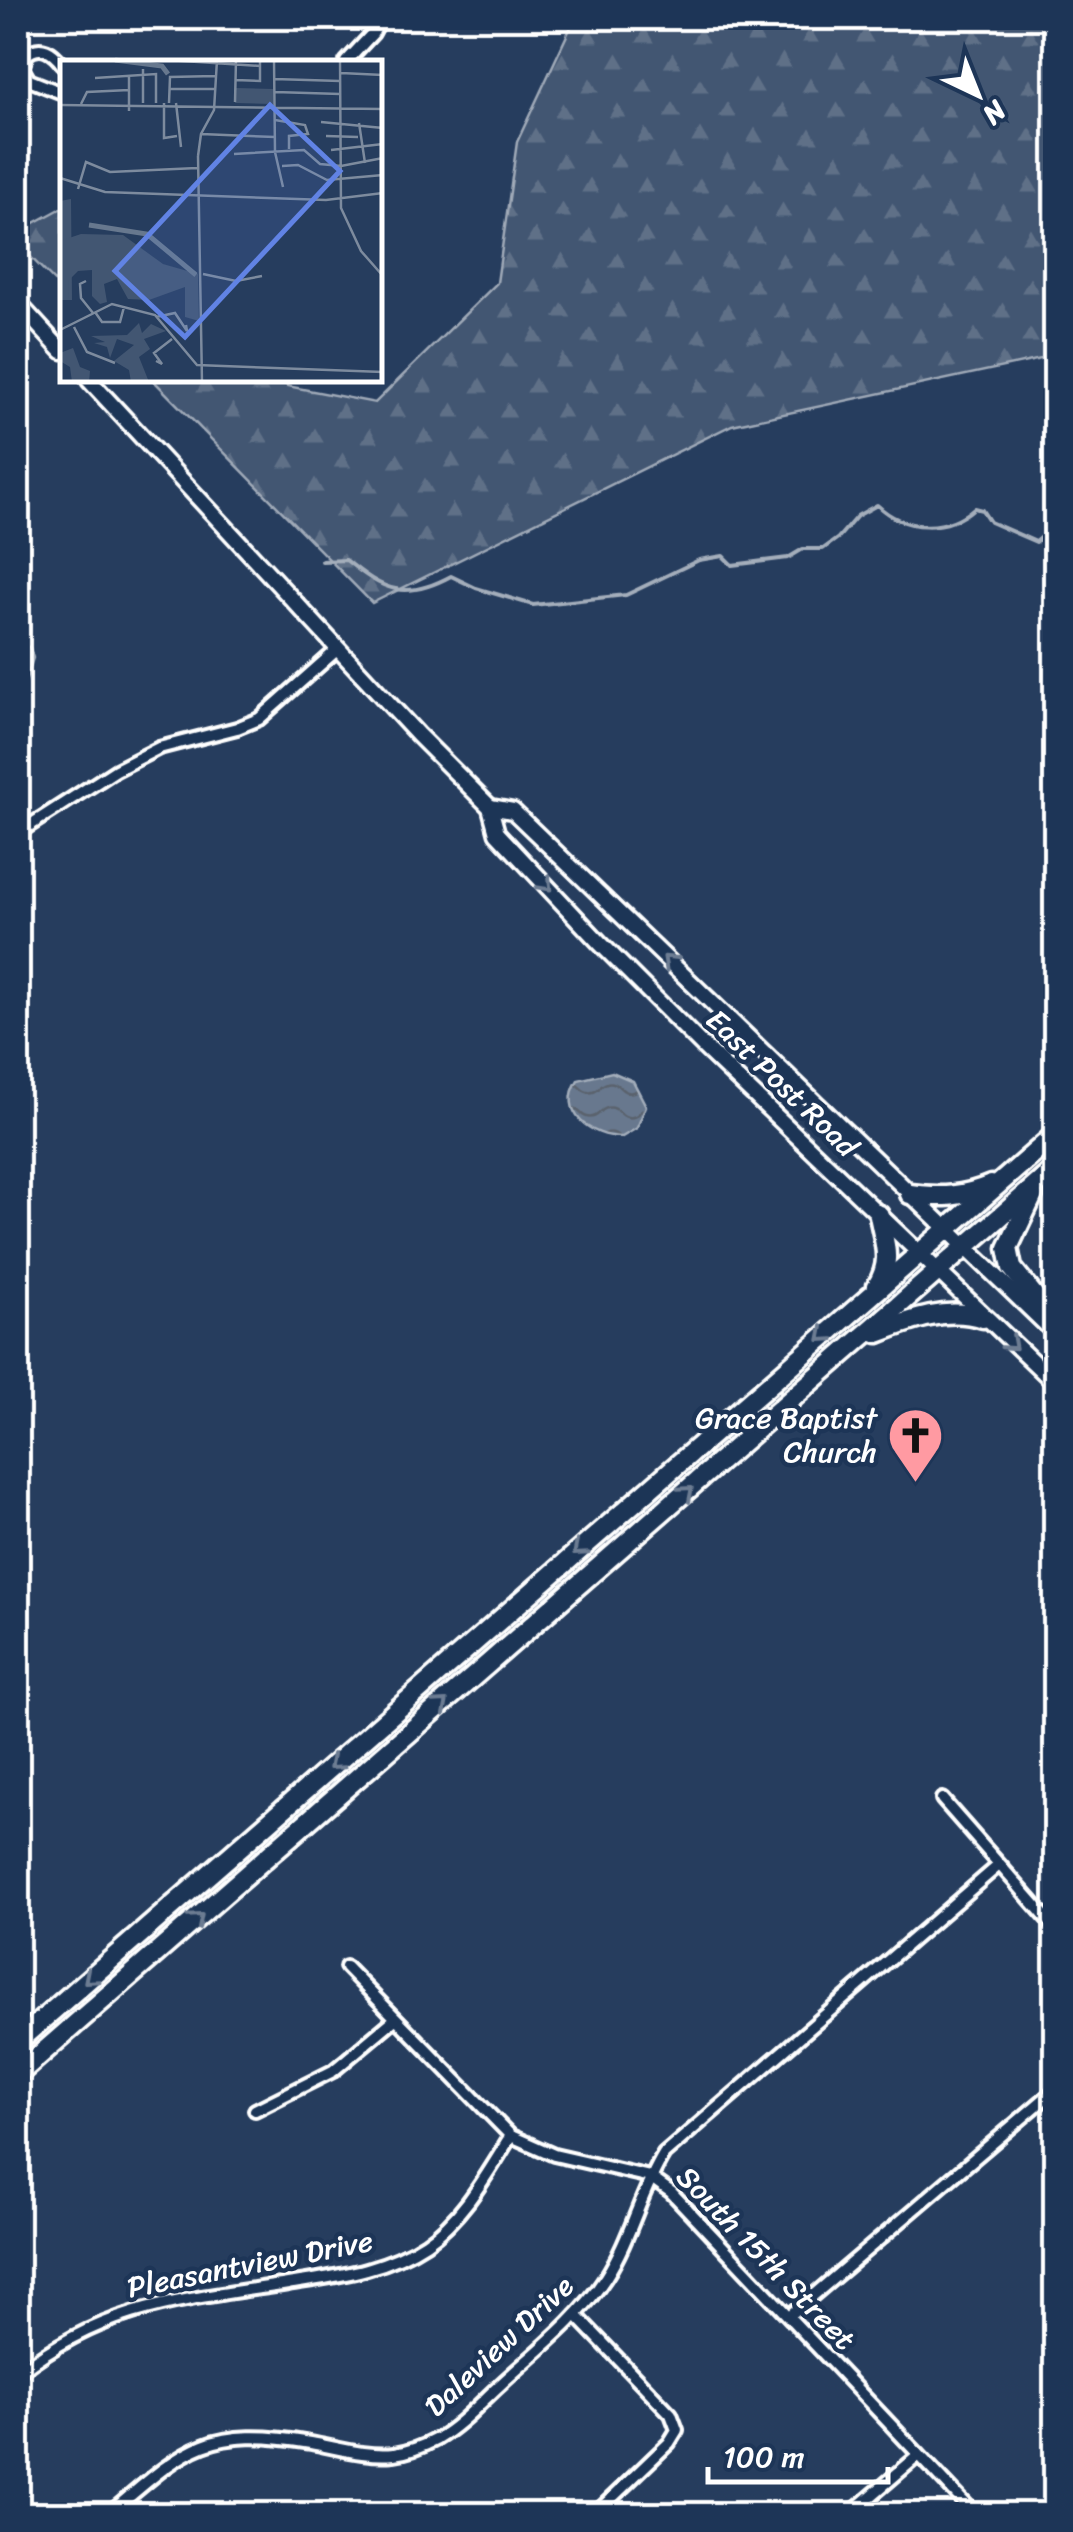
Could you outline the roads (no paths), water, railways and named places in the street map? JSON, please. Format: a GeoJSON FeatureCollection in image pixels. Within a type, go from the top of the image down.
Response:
{"type":"FeatureCollection","features":[{"type":"Feature","properties":{"kind":"highway"},"geometry":{"type":"LineString","coordinates":[[18,2041],[1056,1134]]}},
{"type":"Feature","properties":{"kind":"highway"},"geometry":{"type":"LineString","coordinates":[[18,2074],[1056,1168]]}},
{"type":"Feature","properties":{"kind":"highway"},"geometry":{"type":"LineString","coordinates":[[910,1194],[960,1196],[1001,1181]]}},
{"type":"Feature","properties":{"kind":"highway"},"geometry":{"type":"LineString","coordinates":[[1040,1181],[1008,1248],[1012,1268],[1056,1323]]}},
{"type":"Feature","properties":{"kind":"highway"},"geometry":{"type":"LineString","coordinates":[[873,1293],[886,1271],[879,1215]]}},
{"type":"Feature","properties":{"kind":"highway"},"geometry":{"type":"LineString","coordinates":[[864,1339],[925,1317],[964,1311],[983,1318]]}},
{"type":"Feature","properties":{"kind":"main road"},"geometry":{"type":"LineString","coordinates":[[18,303],[60,349]]}},
{"type":"Feature","properties":{"kind":"main road","name":"East Post Road"},"geometry":{"type":"LineString","coordinates":[[92,382],[490,807],[497,832],[600,943],[983,1318],[1056,1384]]}},
{"type":"Feature","properties":{"kind":"main road","name":"East Post Road"},"geometry":{"type":"LineString","coordinates":[[490,807],[513,811],[1056,1334]]}},
{"type":"Feature","properties":{"kind":"street"},"geometry":{"type":"LineString","coordinates":[[348,60],[373,34],[381,18]]}},
{"type":"Feature","properties":{"kind":"street"},"geometry":{"type":"LineString","coordinates":[[60,62],[40,48],[27,54],[22,68],[29,80],[60,92]]}},
{"type":"Feature","properties":{"kind":"street"},"geometry":{"type":"LineString","coordinates":[[18,833],[88,787],[159,748],[259,719],[339,648]]}},
{"type":"Feature","properties":{"kind":"street"},"geometry":{"type":"LineString","coordinates":[[942,1799],[1056,1929]]}},
{"type":"Feature","properties":{"kind":"street","name":"Daleview Drive"},"geometry":{"type":"LineString","coordinates":[[109,2514],[190,2451],[243,2435],[266,2435],[374,2454],[415,2449],[454,2427],[576,2315],[604,2281],[627,2240],[650,2177],[664,2154],[1000,1865]]}},
{"type":"Feature","properties":{"kind":"street","name":"South 15th Street"},"geometry":{"type":"LineString","coordinates":[[346,1967],[511,2136],[554,2155],[650,2177],[671,2192],[975,2514]]}},
{"type":"Feature","properties":{"kind":"street"},"geometry":{"type":"LineString","coordinates":[[255,2110],[334,2071],[395,2019]]}},
{"type":"Feature","properties":{"kind":"street"},"geometry":{"type":"LineString","coordinates":[[789,2316],[1056,2089]]}},
{"type":"Feature","properties":{"kind":"street","name":"Pleasantview Drive"},"geometry":{"type":"LineString","coordinates":[[18,2374],[78,2334],[116,2316],[161,2303],[355,2274],[391,2262],[426,2242],[454,2219],[511,2136]]}},
{"type":"Feature","properties":{"kind":"street"},"geometry":{"type":"LineString","coordinates":[[576,2315],[671,2414],[677,2430],[669,2443],[595,2514]]}},
{"type":"Feature","properties":{"kind":"street"},"geometry":{"type":"LineString","coordinates":[[850,2514],[919,2454]]}},
{"type":"Feature","properties":{"kind":"water"},"geometry":{"type":"Polygon","coordinates":[[[18,640],[30,648],[33,658],[18,705],[18,640]]]}},
{"type":"Feature","properties":{"kind":"water"},"geometry":{"type":"Polygon","coordinates":[[[612,1072],[633,1081],[646,1106],[637,1128],[622,1137],[589,1127],[580,1120],[572,1102],[578,1080],[612,1072]]]}},
{"type":"Feature","properties":{"kind":"waterway"},"geometry":{"type":"LineString","coordinates":[[322,561],[346,560],[372,579],[396,589],[421,588],[451,576],[533,605],[626,595],[699,560],[723,556],[732,565],[788,558],[803,549],[823,549],[857,516],[877,505],[900,520],[925,526],[951,522],[974,508],[982,510],[990,522],[1036,542],[1051,529],[1056,532]]}},
{"type":"Feature","properties":{"kind":"place","name":"Grace Baptist Church"},"geometry":{"type":"Point","coordinates":[916,1484]}}]}
